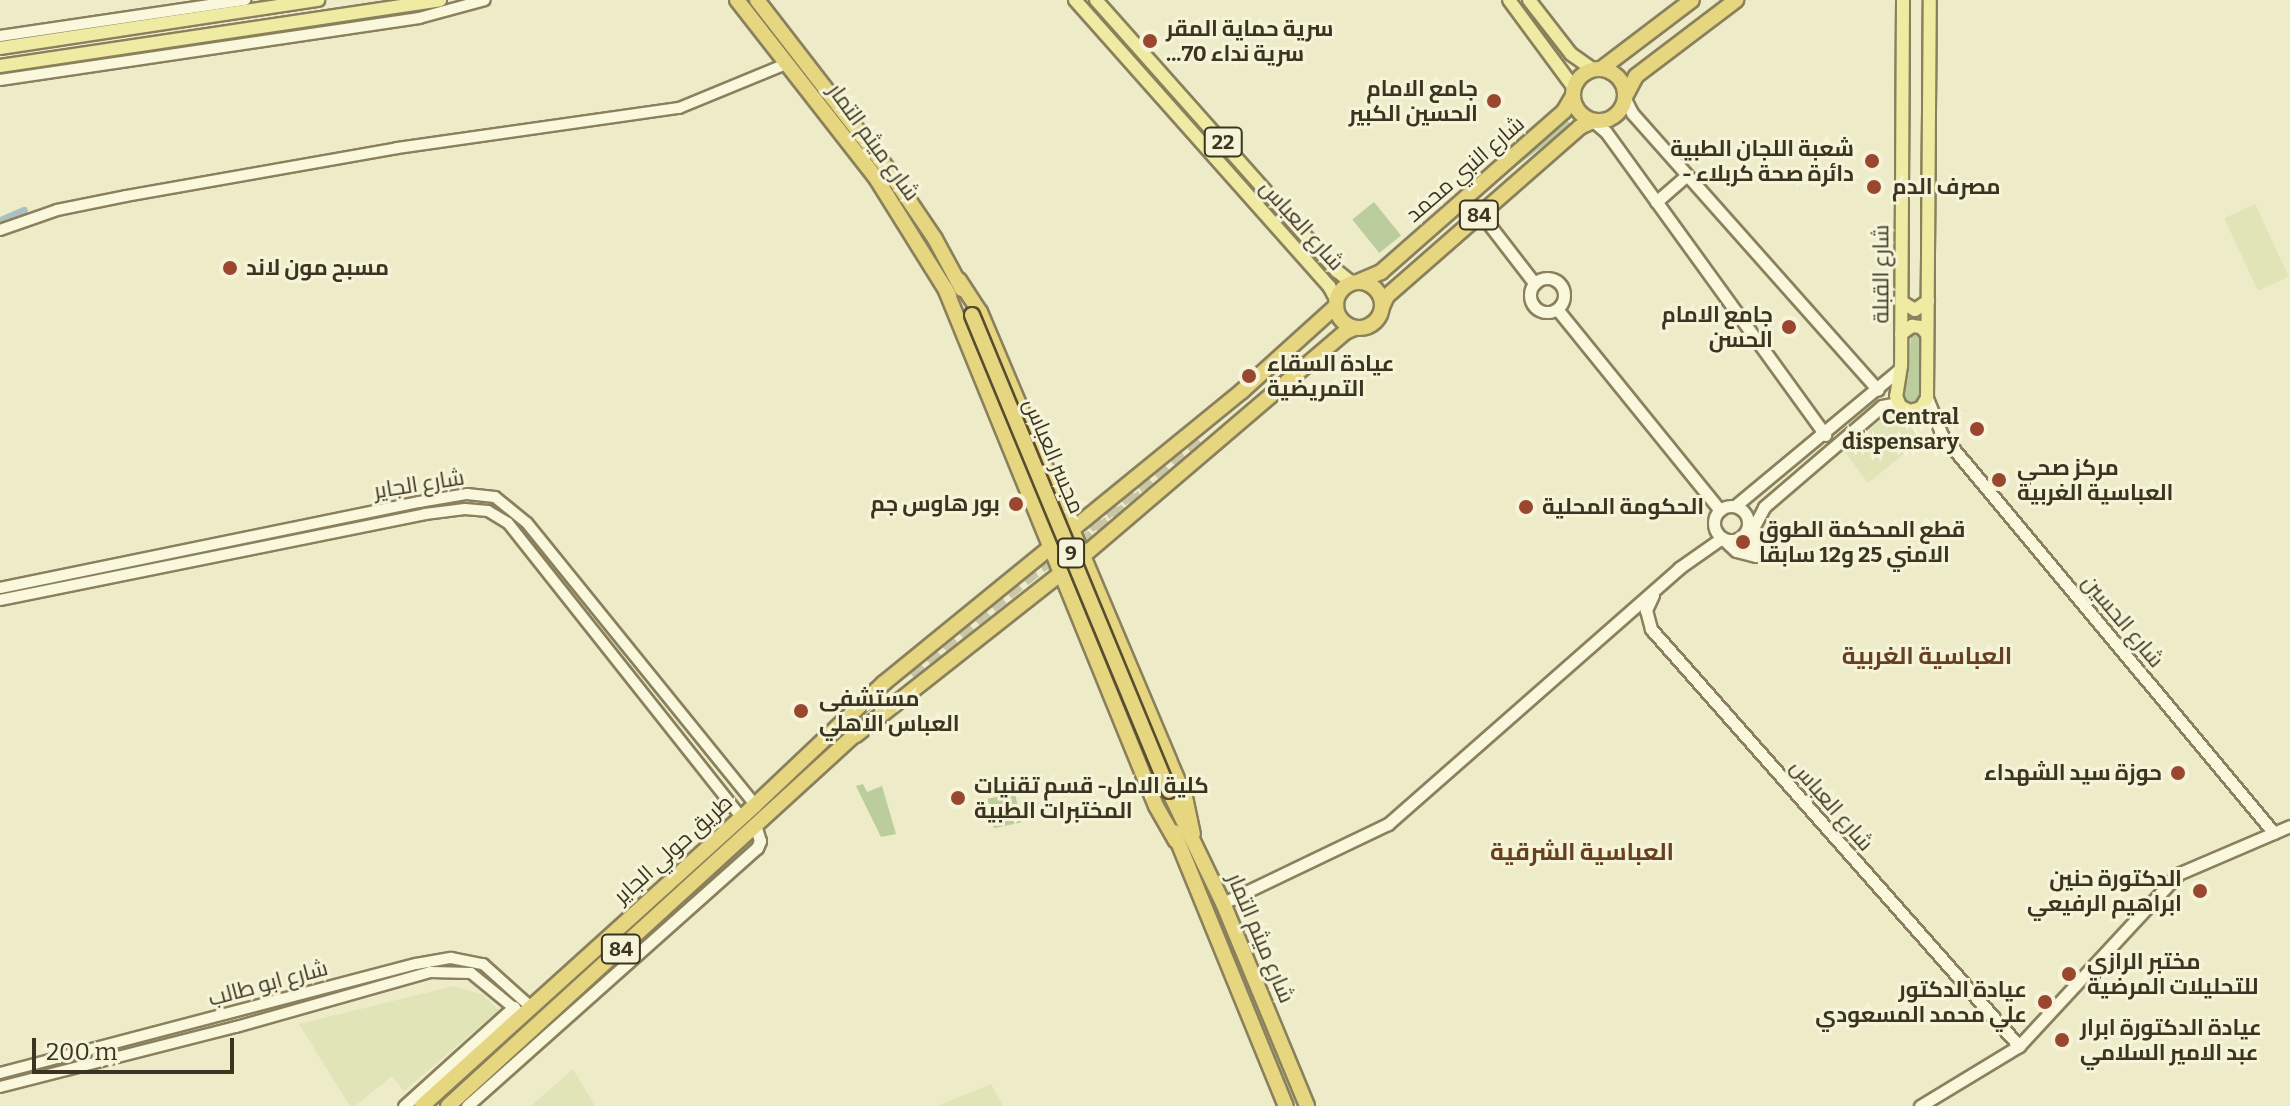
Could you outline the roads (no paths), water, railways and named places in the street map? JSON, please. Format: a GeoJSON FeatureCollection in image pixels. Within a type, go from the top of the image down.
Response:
{"type":"FeatureCollection","features":[{"type":"Feature","properties":{"kind":"highway","name":"شارع ميثم التمار"},"geometry":{"type":"LineString","coordinates":[[737,0],[876,178],[945,288],[969,317]]}},
{"type":"Feature","properties":{"kind":"highway","name":"شارع ميثم التمار"},"geometry":{"type":"LineString","coordinates":[[757,0],[889,171],[959,280],[969,317]]}},
{"type":"Feature","properties":{"kind":"highway"},"geometry":{"type":"LineString","coordinates":[[1587,124],[1579,112],[1574,92],[1583,75],[1597,69],[1692,0]]}},
{"type":"Feature","properties":{"kind":"highway","name":"84"},"geometry":{"type":"LineString","coordinates":[[1587,124],[1610,119],[1623,107],[1636,76],[1736,0]]}},
{"type":"Feature","properties":{"kind":"highway"},"geometry":{"type":"LineString","coordinates":[[1597,69],[1620,78],[1625,99]]}},
{"type":"Feature","properties":{"kind":"highway","name":"شارع النبي محمد"},"geometry":{"type":"LineString","coordinates":[[1356,282],[1381,272],[1564,111],[1574,92]]}},
{"type":"Feature","properties":{"kind":"highway","name":"شارع النبي محمد"},"geometry":{"type":"LineString","coordinates":[[1382,307],[1387,296],[1587,124]]}},
{"type":"Feature","properties":{"kind":"highway"},"geometry":{"type":"LineString","coordinates":[[959,280],[980,312],[1185,797],[1193,834]]}},
{"type":"Feature","properties":{"kind":"highway"},"geometry":{"type":"LineString","coordinates":[[1356,282],[1376,289],[1382,307]]}},
{"type":"Feature","properties":{"kind":"highway","name":"84"},"geometry":{"type":"LineString","coordinates":[[1356,282],[1271,367],[1242,391],[1200,442],[1256,408],[1345,332],[1374,322],[1382,307]]}},
{"type":"Feature","properties":{"kind":"highway"},"geometry":{"type":"LineString","coordinates":[[945,288],[1156,806],[1176,841]]}},
{"type":"Feature","properties":{"kind":"highway"},"geometry":{"type":"LineString","coordinates":[[1336,302],[1340,318],[1355,328]]}},
{"type":"Feature","properties":{"kind":"highway","name":"مجسر العباس"},"geometry":{"type":"LineString","coordinates":[[969,317],[1166,792]]}},
{"type":"Feature","properties":{"kind":"highway"},"geometry":{"type":"LineString","coordinates":[[1271,367],[1272,379],[1282,386]]}},
{"type":"Feature","properties":{"kind":"highway"},"geometry":{"type":"LineString","coordinates":[[1255,381],[1267,385],[1270,396]]}},
{"type":"Feature","properties":{"kind":"highway"},"geometry":{"type":"LineString","coordinates":[[846,721],[884,683],[1050,546],[1068,522],[1087,516],[1242,391]]}},
{"type":"Feature","properties":{"kind":"highway"},"geometry":{"type":"LineString","coordinates":[[856,735],[1043,589],[1256,408]]}},
{"type":"Feature","properties":{"kind":"highway"},"geometry":{"type":"LineString","coordinates":[[1033,560],[1043,543],[1042,527]]}},
{"type":"Feature","properties":{"kind":"highway"},"geometry":{"type":"LineString","coordinates":[[1093,581],[1092,563],[1105,538]]}},
{"type":"Feature","properties":{"kind":"highway"},"geometry":{"type":"LineString","coordinates":[[1043,589],[1059,587],[1071,597]]}},
{"type":"Feature","properties":{"kind":"highway","name":"84"},"geometry":{"type":"LineString","coordinates":[[846,721],[913,676],[856,735]]}},
{"type":"Feature","properties":{"kind":"highway","name":"طريق حولي الجاير"},"geometry":{"type":"LineString","coordinates":[[422,1106],[518,1009],[742,818],[846,721]]}},
{"type":"Feature","properties":{"kind":"highway","name":"طريق حولي الجاير"},"geometry":{"type":"LineString","coordinates":[[448,1106],[477,1088],[589,987],[856,735]]}},
{"type":"Feature","properties":{"kind":"highway","name":"شارع ميثم التمار"},"geometry":{"type":"LineString","coordinates":[[1166,792],[1193,834],[1307,1106]]}},
{"type":"Feature","properties":{"kind":"highway","name":"شارع ميثم التمار"},"geometry":{"type":"LineString","coordinates":[[1166,792],[1176,841],[1286,1106]]}},
{"type":"Feature","properties":{"kind":"highway"},"geometry":{"type":"LineString","coordinates":[[497,1023],[518,1009]]}},
{"type":"Feature","properties":{"kind":"main road"},"geometry":{"type":"LineString","coordinates":[[0,48],[284,2],[318,0]]}},
{"type":"Feature","properties":{"kind":"main road"},"geometry":{"type":"LineString","coordinates":[[0,66],[154,52],[440,0]]}},
{"type":"Feature","properties":{"kind":"main road","name":"شارع العباس"},"geometry":{"type":"LineString","coordinates":[[1075,0],[1329,286],[1336,302]]}},
{"type":"Feature","properties":{"kind":"main road","name":"شارع العباس"},"geometry":{"type":"LineString","coordinates":[[1096,0],[1337,271],[1356,282]]}},
{"type":"Feature","properties":{"kind":"main road"},"geometry":{"type":"LineString","coordinates":[[1509,0],[1550,53],[1574,92]]}},
{"type":"Feature","properties":{"kind":"main road"},"geometry":{"type":"LineString","coordinates":[[1529,0],[1578,60],[1597,69]]}},
{"type":"Feature","properties":{"kind":"main road","name":"شارع القبلة"},"geometry":{"type":"LineString","coordinates":[[1898,403],[1902,302],[1903,0]]}},
{"type":"Feature","properties":{"kind":"main road"},"geometry":{"type":"LineString","coordinates":[[1720,510],[1714,525],[1722,538],[1739,553],[1756,556],[1752,530],[1764,507],[1882,406],[1898,403],[1914,411],[1924,405],[1927,398],[1930,0]]}},
{"type":"Feature","properties":{"kind":"main road"},"geometry":{"type":"LineString","coordinates":[[1550,53],[1560,50],[1562,43]]}},
{"type":"Feature","properties":{"kind":"main road"},"geometry":{"type":"LineString","coordinates":[[1625,99],[1629,110],[1878,390]]}},
{"type":"Feature","properties":{"kind":"main road"},"geometry":{"type":"LineString","coordinates":[[1587,124],[1603,128],[1825,435]]}},
{"type":"Feature","properties":{"kind":"main road"},"geometry":{"type":"LineString","coordinates":[[1656,202],[1687,175]]}},
{"type":"Feature","properties":{"kind":"main road"},"geometry":{"type":"LineString","coordinates":[[1481,214],[1535,284]]}},
{"type":"Feature","properties":{"kind":"main road"},"geometry":{"type":"LineString","coordinates":[[1548,279],[1561,285],[1564,298],[1557,309],[1543,312],[1534,306],[1531,292],[1535,284],[1548,279]]}},
{"type":"Feature","properties":{"kind":"main road"},"geometry":{"type":"LineString","coordinates":[[1902,302],[1915,310],[1928,301]]}},
{"type":"Feature","properties":{"kind":"main road"},"geometry":{"type":"LineString","coordinates":[[1557,309],[1720,510]]}},
{"type":"Feature","properties":{"kind":"main road"},"geometry":{"type":"LineString","coordinates":[[1901,334],[1912,326],[1921,327],[1927,334]]}},
{"type":"Feature","properties":{"kind":"main road"},"geometry":{"type":"LineString","coordinates":[[1720,510],[1735,506],[1825,435],[1897,374],[1901,366]]}},
{"type":"Feature","properties":{"kind":"main road","name":"شارع الحسين"},"geometry":{"type":"LineString","coordinates":[[1927,398],[1942,435],[2274,833]]}},
{"type":"Feature","properties":{"kind":"main road"},"geometry":{"type":"LineString","coordinates":[[1223,903],[1388,824],[1663,582],[1722,538],[1737,540],[1747,530],[1746,515],[1735,506]]}},
{"type":"Feature","properties":{"kind":"main road","name":"شارع العباس"},"geometry":{"type":"LineString","coordinates":[[1663,582],[1646,610],[1651,629],[2019,1046]]}},
{"type":"Feature","properties":{"kind":"main road"},"geometry":{"type":"LineString","coordinates":[[1920,1106],[2019,1046],[2178,874],[2290,826]]}},
{"type":"Feature","properties":{"kind":"main road"},"geometry":{"type":"LineString","coordinates":[[404,1106],[497,1023]]}},
{"type":"Feature","properties":{"kind":"main road"},"geometry":{"type":"LineString","coordinates":[[467,1106],[477,1088]]}},
{"type":"Feature","properties":{"kind":"street"},"geometry":{"type":"LineString","coordinates":[[0,36],[245,0]]}},
{"type":"Feature","properties":{"kind":"street"},"geometry":{"type":"LineString","coordinates":[[0,80],[154,52],[419,18],[485,0]]}},
{"type":"Feature","properties":{"kind":"street"},"geometry":{"type":"LineString","coordinates":[[0,230],[57,210],[126,196],[397,148],[679,108],[788,63]]}},
{"type":"Feature","properties":{"kind":"street","name":"شارع الجاير"},"geometry":{"type":"LineString","coordinates":[[0,600],[25,589],[419,502],[486,495],[506,503],[527,523],[755,805]]}},
{"type":"Feature","properties":{"kind":"street","name":"شارع الجاير"},"geometry":{"type":"LineString","coordinates":[[0,588],[25,589],[425,514],[474,509],[488,511],[508,523],[742,818]]}},
{"type":"Feature","properties":{"kind":"street"},"geometry":{"type":"LineString","coordinates":[[611,652],[626,643]]}},
{"type":"Feature","properties":{"kind":"street","name":"شارع ابو طالب"},"geometry":{"type":"LineString","coordinates":[[0,1073],[416,964],[451,958],[483,964],[514,989],[518,1009]]}},
{"type":"Feature","properties":{"kind":"street","name":"شارع ابو طالب"},"geometry":{"type":"LineString","coordinates":[[0,1087],[430,972],[471,973],[518,1009]]}},
{"type":"Feature","properties":{"kind":"street"},"geometry":{"type":"LineString","coordinates":[[514,989],[518,1009]]}},
{"type":"Feature","properties":{"kind":"street"},"geometry":{"type":"LineString","coordinates":[[125,1042],[129,1054]]}},
{"type":"Feature","properties":{"kind":"waterway"},"geometry":{"type":"LineString","coordinates":[[0,220],[24,210]]}},
{"type":"Feature","properties":{"kind":"tunnel"},"geometry":{"type":"LineString","coordinates":[[910,673],[1197,438]]}},
{"type":"Feature","properties":{"kind":"tunnel"},"geometry":{"type":"LineString","coordinates":[[1049,571],[1155,486]]}},
{"type":"Feature","properties":{"kind":"place","name":"سرية حماية المقر ...سرية نداء 70"},"geometry":{"type":"Point","coordinates":[1150,41]}},
{"type":"Feature","properties":{"kind":"place","name":"جامع الامام الحسين الكبير"},"geometry":{"type":"Point","coordinates":[1494,101]}},
{"type":"Feature","properties":{"kind":"place","name":"شعبة اللجان الطبية - دائرة صحة كربلاء"},"geometry":{"type":"Point","coordinates":[1872,161]}},
{"type":"Feature","properties":{"kind":"place","name":"مصرف الدم"},"geometry":{"type":"Point","coordinates":[1874,187]}},
{"type":"Feature","properties":{"kind":"place","name":"مسبح مون لاند"},"geometry":{"type":"Point","coordinates":[230,268]}},
{"type":"Feature","properties":{"kind":"place","name":"جامع الامام الحسن"},"geometry":{"type":"Point","coordinates":[1789,327]}},
{"type":"Feature","properties":{"kind":"place","name":"عيادة السقاء التمريضية"},"geometry":{"type":"Point","coordinates":[1249,376]}},
{"type":"Feature","properties":{"kind":"place","name":"Central dispensary"},"geometry":{"type":"Point","coordinates":[1977,429]}},
{"type":"Feature","properties":{"kind":"place","name":"مركز صحي العباسية الغربية"},"geometry":{"type":"Point","coordinates":[1999,480]}},
{"type":"Feature","properties":{"kind":"place","name":"بور هاوس جم"},"geometry":{"type":"Point","coordinates":[1016,504]}},
{"type":"Feature","properties":{"kind":"place","name":"الحكومة المحلية"},"geometry":{"type":"Point","coordinates":[1526,507]}},
{"type":"Feature","properties":{"kind":"place","name":"قطع المحكمة الطوق الامني 25 و12 سابقا"},"geometry":{"type":"Point","coordinates":[1743,542]}},
{"type":"Feature","properties":{"kind":"place","name":"مستشفى العباس الاهلي"},"geometry":{"type":"Point","coordinates":[801,711]}},
{"type":"Feature","properties":{"kind":"place","name":"حوزة سيد الشهداء"},"geometry":{"type":"Point","coordinates":[2178,773]}},
{"type":"Feature","properties":{"kind":"place","name":"كلية الامل- قسم تقنيات المختبرات الطبية"},"geometry":{"type":"Point","coordinates":[958,798]}},
{"type":"Feature","properties":{"kind":"place","name":"الدكتورة حنين ابراهيم الرفيعي"},"geometry":{"type":"Point","coordinates":[2200,891]}},
{"type":"Feature","properties":{"kind":"place","name":"مختبر الرازي للتحليلات المرضية"},"geometry":{"type":"Point","coordinates":[2069,974]}},
{"type":"Feature","properties":{"kind":"place","name":"عيادة الدكتور علي محمد المسعودي"},"geometry":{"type":"Point","coordinates":[2045,1002]}},
{"type":"Feature","properties":{"kind":"place","name":"عيادة الدكتورة ابرار عبد الامير السلامي"},"geometry":{"type":"Point","coordinates":[2062,1040]}},
{"type":"Feature","properties":{"kind":"district","name":"العباسية الغربية"},"geometry":{"type":"Point","coordinates":[1927,657]}},
{"type":"Feature","properties":{"kind":"district","name":"العباسية الشرقية"},"geometry":{"type":"Point","coordinates":[1582,853]}}]}
